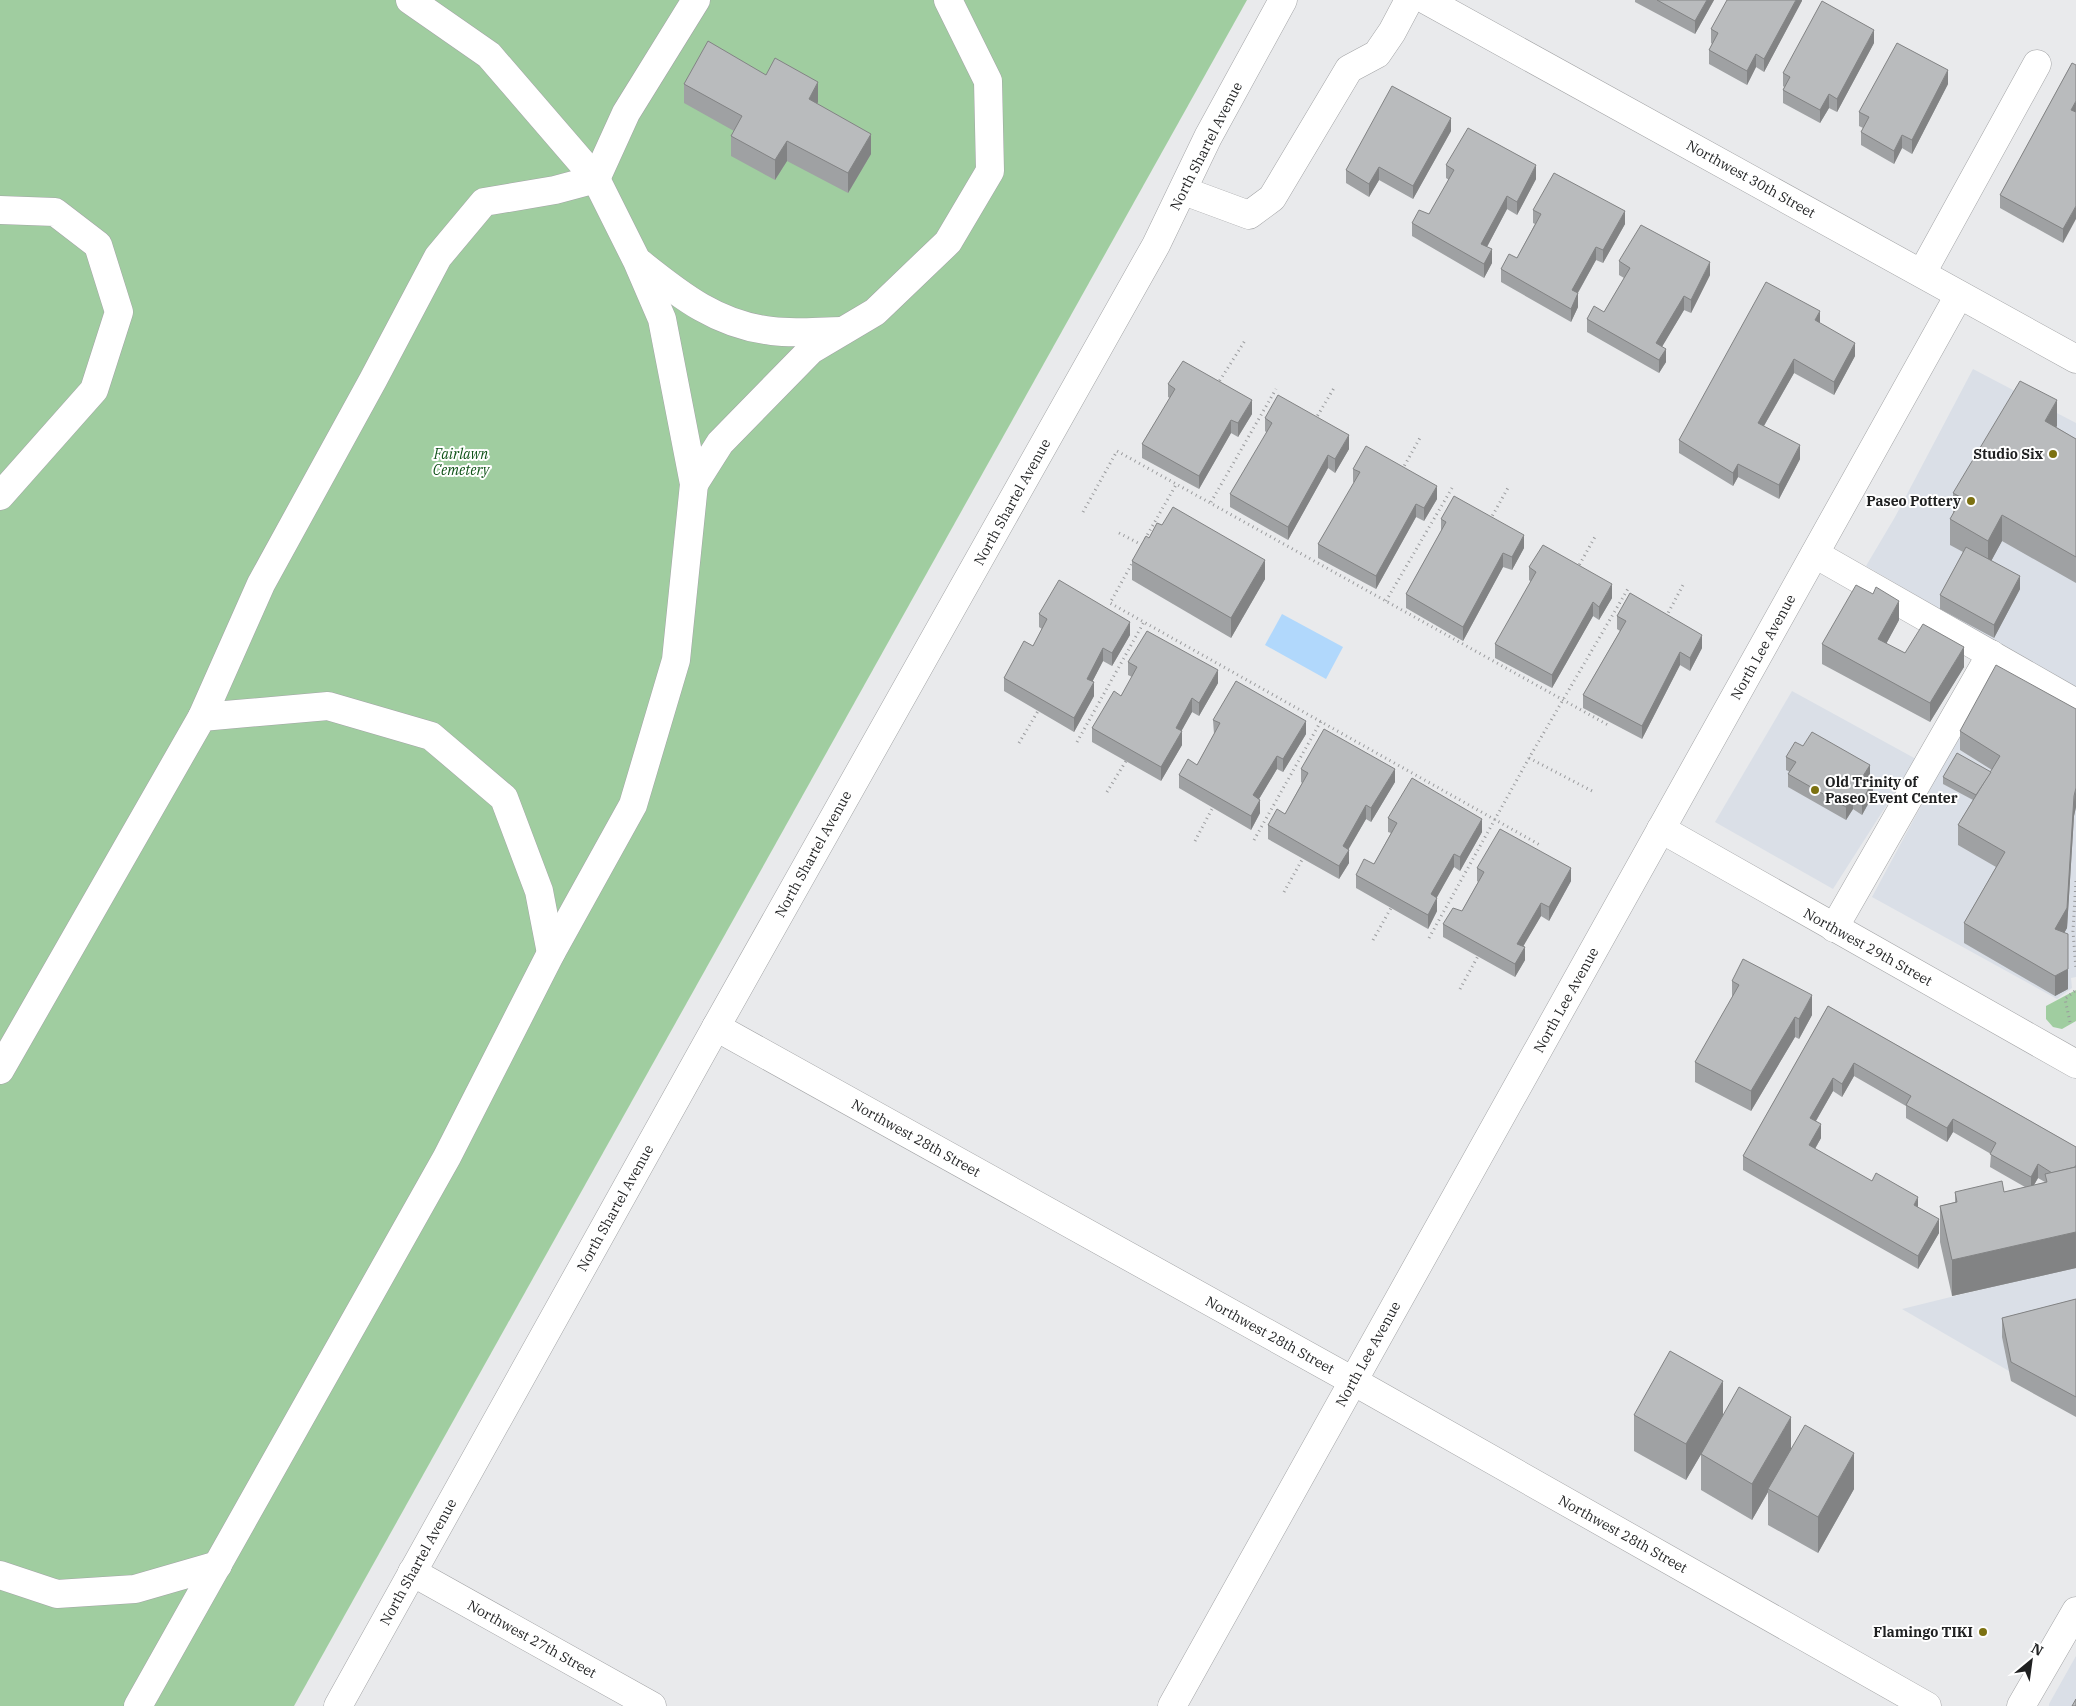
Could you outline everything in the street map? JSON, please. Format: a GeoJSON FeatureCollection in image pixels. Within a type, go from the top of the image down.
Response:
{"type":"FeatureCollection","features":[{"type":"Feature","properties":{"kind":"street"},"geometry":{"type":"LineString","coordinates":[[138,1706],[447,1157],[551,953],[633,805],[676,660],[694,484],[662,319],[637,260],[596,179],[489,55],[410,0]]}},
{"type":"Feature","properties":{"kind":"street"},"geometry":{"type":"LineString","coordinates":[[596,179],[626,113],[696,0]]}},
{"type":"Feature","properties":{"kind":"street"},"geometry":{"type":"LineString","coordinates":[[694,484],[720,443],[743,417],[811,350],[875,312],[948,242],[990,171],[988,81],[948,0]]}},
{"type":"Feature","properties":{"kind":"street","name":"North Shartel Avenue"},"geometry":{"type":"LineString","coordinates":[[338,1706],[716,1027],[1147,262],[1184,192],[1208,136],[1283,0]]}},
{"type":"Feature","properties":{"kind":"street"},"geometry":{"type":"LineString","coordinates":[[1184,192],[1249,215],[1272,198],[1349,69],[1377,54],[1392,32],[1409,0]]}},
{"type":"Feature","properties":{"kind":"street","name":"Northwest 30th Street"},"geometry":{"type":"LineString","coordinates":[[1426,0],[2076,359]]}},
{"type":"Feature","properties":{"kind":"street"},"geometry":{"type":"LineString","coordinates":[[1922,273],[2037,64]]}},
{"type":"Feature","properties":{"kind":"street"},"geometry":{"type":"LineString","coordinates":[[0,1070],[202,716],[261,584],[374,380],[438,257],[484,202],[556,190],[596,179]]}},
{"type":"Feature","properties":{"kind":"street"},"geometry":{"type":"LineString","coordinates":[[0,210],[54,212],[98,245],[119,312],[94,390],[0,496]]}},
{"type":"Feature","properties":{"kind":"street"},"geometry":{"type":"LineString","coordinates":[[637,260],[681,297],[718,317],[772,331],[842,331]]}},
{"type":"Feature","properties":{"kind":"street","name":"North Lee Avenue"},"geometry":{"type":"LineString","coordinates":[[1172,1706],[1959,295]]}},
{"type":"Feature","properties":{"kind":"street"},"geometry":{"type":"LineString","coordinates":[[1815,554],[2076,703]]}},
{"type":"Feature","properties":{"kind":"street"},"geometry":{"type":"LineString","coordinates":[[1834,928],[1991,654]]}},
{"type":"Feature","properties":{"kind":"street"},"geometry":{"type":"LineString","coordinates":[[202,716],[328,706],[431,736],[504,798],[539,890],[551,953]]}},
{"type":"Feature","properties":{"kind":"street","name":"Northwest 29th Street"},"geometry":{"type":"LineString","coordinates":[[1661,829],[2076,1064]]}},
{"type":"Feature","properties":{"kind":"street","name":"Northwest 28th Street"},"geometry":{"type":"LineString","coordinates":[[716,1027],[1353,1381],[1927,1706]]}},
{"type":"Feature","properties":{"kind":"street"},"geometry":{"type":"LineString","coordinates":[[0,1575],[57,1594],[135,1589],[218,1565]]}},
{"type":"Feature","properties":{"kind":"street","name":"Northwest 27th Street"},"geometry":{"type":"LineString","coordinates":[[412,1572],[652,1706]]}},
{"type":"Feature","properties":{"kind":"street"},"geometry":{"type":"LineString","coordinates":[[2021,1706],[2076,1611]]}},
{"type":"Feature","properties":{"kind":"path"},"geometry":{"type":"LineString","coordinates":[[1213,392],[1246,339]]}},
{"type":"Feature","properties":{"kind":"path"},"geometry":{"type":"LineString","coordinates":[[1311,427],[1334,388]]}},
{"type":"Feature","properties":{"kind":"path"},"geometry":{"type":"LineString","coordinates":[[1211,502],[1276,389]]}},
{"type":"Feature","properties":{"kind":"path"},"geometry":{"type":"LineString","coordinates":[[1398,478],[1421,436]]}},
{"type":"Feature","properties":{"kind":"path"},"geometry":{"type":"LineString","coordinates":[[1083,512],[1117,451],[1608,725]]}},
{"type":"Feature","properties":{"kind":"path"},"geometry":{"type":"LineString","coordinates":[[1177,483],[1110,603],[1540,845]]}},
{"type":"Feature","properties":{"kind":"path"},"geometry":{"type":"LineString","coordinates":[[1486,527],[1509,486]]}},
{"type":"Feature","properties":{"kind":"path"},"geometry":{"type":"LineString","coordinates":[[1386,601],[1452,488]]}},
{"type":"Feature","properties":{"kind":"path"},"geometry":{"type":"LineString","coordinates":[[1119,533],[1142,545]]}},
{"type":"Feature","properties":{"kind":"path"},"geometry":{"type":"LineString","coordinates":[[1574,576],[1596,536]]}},
{"type":"Feature","properties":{"kind":"path"},"geometry":{"type":"LineString","coordinates":[[1662,625],[1683,585]]}},
{"type":"Feature","properties":{"kind":"path"},"geometry":{"type":"LineString","coordinates":[[1429,938],[1562,700],[1629,587]]}},
{"type":"Feature","properties":{"kind":"path"},"geometry":{"type":"LineString","coordinates":[[1077,742],[1144,622]]}},
{"type":"Feature","properties":{"kind":"path"},"geometry":{"type":"LineString","coordinates":[[1019,743],[1038,711]]}},
{"type":"Feature","properties":{"kind":"path"},"geometry":{"type":"LineString","coordinates":[[1254,840],[1321,721]]}},
{"type":"Feature","properties":{"kind":"path"},"geometry":{"type":"LineString","coordinates":[[1529,758],[1594,792]]}},
{"type":"Feature","properties":{"kind":"path"},"geometry":{"type":"LineString","coordinates":[[1107,792],[1126,761]]}},
{"type":"Feature","properties":{"kind":"path"},"geometry":{"type":"LineString","coordinates":[[1196,841],[1212,807]]}},
{"type":"Feature","properties":{"kind":"path"},"geometry":{"type":"LineString","coordinates":[[1284,892],[1303,858]]}},
{"type":"Feature","properties":{"kind":"path"},"geometry":{"type":"LineString","coordinates":[[2076,881],[2073,931],[2076,969]]}},
{"type":"Feature","properties":{"kind":"path"},"geometry":{"type":"LineString","coordinates":[[1373,940],[1391,908]]}},
{"type":"Feature","properties":{"kind":"path"},"geometry":{"type":"LineString","coordinates":[[1460,989],[1478,956]]}},
{"type":"Feature","properties":{"kind":"path"},"geometry":{"type":"LineString","coordinates":[[2072,1026],[2065,999],[2076,990]]}},
{"type":"Feature","properties":{"kind":"shaded area"},"geometry":{"type":"Polygon","coordinates":[[[1973,369],[2076,423],[2076,977],[2071,978],[2072,988],[2057,999],[1872,897],[2006,648],[1866,566],[1895,517],[1973,369]]]}},
{"type":"Feature","properties":{"kind":"shaded area","name":"Old Trinity of Paseo Event Center"},"geometry":{"type":"Polygon","coordinates":[[[1792,691],[1916,759],[1833,889],[1715,822],[1792,691]]]}},
{"type":"Feature","properties":{"kind":"shaded area"},"geometry":{"type":"Polygon","coordinates":[[[2076,1266],[2076,1410],[1902,1309],[2076,1266]]]}},
{"type":"Feature","properties":{"kind":"shaded area"},"geometry":{"type":"Polygon","coordinates":[[[2076,1656],[2076,1706],[2049,1706],[2049,1704],[2076,1656]]]}},
{"type":"Feature","properties":{"kind":"green space","name":"Fairlawn Cemetery"},"geometry":{"type":"Polygon","coordinates":[[[0,0],[1247,0],[294,1706],[0,1706],[0,0]]]}},
{"type":"Feature","properties":{"kind":"green space"},"geometry":{"type":"Polygon","coordinates":[[[2076,990],[2076,1021],[2062,1029],[2053,1027],[2046,1019],[2046,1006],[2076,990]]]}},
{"type":"Feature","properties":{"kind":"water"},"geometry":{"type":"Polygon","coordinates":[[[1282,614],[1343,647],[1326,679],[1265,645],[1282,614]]]}},
{"type":"Feature","properties":{"kind":"building"},"geometry":{"type":"Polygon","coordinates":[[[1657,0],[1707,0],[1695,21],[1657,0]]]}},
{"type":"Feature","properties":{"kind":"building"},"geometry":{"type":"Polygon","coordinates":[[[1727,0],[1796,0],[1764,59],[1756,54],[1747,71],[1709,50],[1718,33],[1711,29],[1727,0]]]}},
{"type":"Feature","properties":{"kind":"building"},"geometry":{"type":"Polygon","coordinates":[[[1822,1],[1874,30],[1837,99],[1829,94],[1820,110],[1783,90],[1790,77],[1783,73],[1822,1]]]}},
{"type":"Feature","properties":{"kind":"building"},"geometry":{"type":"Polygon","coordinates":[[[708,41],[766,75],[775,58],[818,82],[809,99],[871,134],[848,173],[787,141],[775,160],[731,136],[742,116],[684,84],[708,41]]]}},
{"type":"Feature","properties":{"kind":"building"},"geometry":{"type":"Polygon","coordinates":[[[1897,43],[1948,70],[1912,140],[1902,135],[1894,151],[1861,132],[1869,117],[1859,112],[1897,43]]]}},
{"type":"Feature","properties":{"kind":"building"},"geometry":{"type":"Polygon","coordinates":[[[2072,63],[2076,65],[2076,101],[2071,110],[2076,112],[2076,206],[2063,229],[2000,195],[2072,63]]]}},
{"type":"Feature","properties":{"kind":"building"},"geometry":{"type":"Polygon","coordinates":[[[1392,86],[1451,118],[1413,186],[1379,167],[1369,184],[1346,170],[1392,86]]]}},
{"type":"Feature","properties":{"kind":"building"},"geometry":{"type":"Polygon","coordinates":[[[1468,128],[1536,165],[1517,202],[1507,196],[1481,244],[1492,249],[1484,264],[1412,223],[1419,210],[1429,214],[1454,170],[1446,165],[1468,128]]]}},
{"type":"Feature","properties":{"kind":"building"},"geometry":{"type":"Polygon","coordinates":[[[1554,173],[1625,211],[1603,250],[1596,247],[1572,290],[1578,293],[1571,309],[1501,269],[1509,254],[1517,258],[1541,214],[1533,210],[1554,173]]]}},
{"type":"Feature","properties":{"kind":"building"},"geometry":{"type":"Polygon","coordinates":[[[1641,225],[1710,262],[1691,300],[1684,296],[1656,343],[1666,349],[1659,360],[1587,319],[1594,306],[1604,312],[1630,268],[1619,261],[1641,225]]]}},
{"type":"Feature","properties":{"kind":"building"},"geometry":{"type":"Polygon","coordinates":[[[1766,282],[1820,311],[1815,320],[1855,343],[1834,382],[1794,359],[1758,423],[1800,445],[1779,485],[1738,464],[1733,473],[1679,440],[1766,282]]]}},
{"type":"Feature","properties":{"kind":"building"},"geometry":{"type":"Polygon","coordinates":[[[1183,361],[1252,400],[1238,423],[1231,420],[1199,476],[1142,444],[1175,389],[1168,384],[1183,361]]]}},
{"type":"Feature","properties":{"kind":"building"},"geometry":{"type":"Polygon","coordinates":[[[2020,381],[2057,400],[2045,421],[2076,439],[2076,557],[2002,515],[1988,541],[1950,519],[1962,498],[1953,493],[2020,381]]]}},
{"type":"Feature","properties":{"kind":"building"},"geometry":{"type":"Polygon","coordinates":[[[1278,395],[1349,435],[1335,459],[1328,455],[1288,527],[1230,494],[1272,423],[1265,418],[1278,395]]]}},
{"type":"Feature","properties":{"kind":"building"},"geometry":{"type":"Polygon","coordinates":[[[1366,446],[1437,486],[1424,508],[1416,504],[1376,576],[1318,544],[1360,472],[1353,469],[1366,446]]]}},
{"type":"Feature","properties":{"kind":"building"},"geometry":{"type":"Polygon","coordinates":[[[1454,496],[1524,535],[1512,557],[1503,553],[1463,627],[1406,594],[1446,522],[1441,519],[1454,496]]]}},
{"type":"Feature","properties":{"kind":"building"},"geometry":{"type":"Polygon","coordinates":[[[1173,507],[1265,560],[1231,618],[1132,561],[1146,536],[1149,538],[1157,523],[1162,525],[1173,507]]]}},
{"type":"Feature","properties":{"kind":"building"},"geometry":{"type":"Polygon","coordinates":[[[1543,545],[1612,584],[1599,607],[1593,602],[1552,675],[1495,644],[1536,572],[1529,567],[1543,545]]]}},
{"type":"Feature","properties":{"kind":"building"},"geometry":{"type":"Polygon","coordinates":[[[1966,547],[2020,576],[1994,625],[1940,595],[1966,547]]]}},
{"type":"Feature","properties":{"kind":"building"},"geometry":{"type":"Polygon","coordinates":[[[1059,580],[1130,622],[1112,653],[1103,648],[1087,679],[1094,682],[1074,718],[1004,678],[1024,641],[1033,646],[1047,619],[1039,614],[1059,580]]]}},
{"type":"Feature","properties":{"kind":"building"},"geometry":{"type":"Polygon","coordinates":[[[1856,585],[1873,594],[1876,587],[1899,601],[1878,639],[1905,653],[1923,624],[1964,647],[1930,703],[1822,644],[1856,585]]]}},
{"type":"Feature","properties":{"kind":"building"},"geometry":{"type":"Polygon","coordinates":[[[1630,593],[1702,635],[1690,658],[1680,652],[1642,726],[1583,695],[1626,621],[1617,616],[1630,593]]]}},
{"type":"Feature","properties":{"kind":"building"},"geometry":{"type":"Polygon","coordinates":[[[1147,631],[1218,670],[1199,703],[1192,698],[1176,728],[1182,731],[1161,767],[1092,728],[1114,691],[1121,696],[1137,667],[1128,662],[1147,631]]]}},
{"type":"Feature","properties":{"kind":"building"},"geometry":{"type":"Polygon","coordinates":[[[1996,665],[2076,709],[2076,788],[2067,908],[2055,929],[2068,934],[2068,969],[2055,976],[1964,923],[2005,852],[1958,825],[2000,756],[1960,731],[1996,665]]]}},
{"type":"Feature","properties":{"kind":"building"},"geometry":{"type":"Polygon","coordinates":[[[1236,681],[1306,721],[1283,759],[1277,756],[1253,795],[1260,800],[1251,816],[1179,775],[1188,759],[1197,765],[1220,723],[1213,720],[1236,681]]]}},
{"type":"Feature","properties":{"kind":"building"},"geometry":{"type":"Polygon","coordinates":[[[1324,729],[1395,769],[1371,808],[1366,805],[1343,846],[1349,850],[1339,866],[1268,825],[1277,809],[1285,814],[1308,773],[1301,769],[1324,729]]]}},
{"type":"Feature","properties":{"kind":"building"},"geometry":{"type":"Polygon","coordinates":[[[1812,732],[1870,765],[1863,776],[1873,781],[1862,801],[1853,795],[1846,807],[1788,774],[1796,762],[1786,757],[1795,742],[1803,746],[1812,732]]]}},
{"type":"Feature","properties":{"kind":"building"},"geometry":{"type":"Polygon","coordinates":[[[1957,753],[1991,772],[1976,795],[1943,777],[1957,753]]]}},
{"type":"Feature","properties":{"kind":"building"},"geometry":{"type":"Polygon","coordinates":[[[1412,778],[1482,819],[1460,857],[1454,854],[1431,894],[1437,898],[1428,915],[1356,875],[1364,859],[1374,864],[1397,823],[1388,818],[1412,778]]]}},
{"type":"Feature","properties":{"kind":"building"},"geometry":{"type":"Polygon","coordinates":[[[1500,829],[1571,868],[1549,907],[1541,903],[1517,944],[1525,947],[1515,964],[1443,924],[1453,908],[1462,911],[1484,872],[1477,868],[1500,829]]]}},
{"type":"Feature","properties":{"kind":"building"},"geometry":{"type":"Polygon","coordinates":[[[1743,959],[1812,995],[1799,1019],[1795,1017],[1751,1091],[1695,1062],[1739,985],[1732,981],[1743,959]]]}},
{"type":"Feature","properties":{"kind":"building"},"geometry":{"type":"Polygon","coordinates":[[[1828,1006],[2076,1147],[2075,1167],[2052,1173],[2038,1164],[2031,1177],[1990,1154],[1996,1143],[1953,1119],[1947,1128],[1906,1105],[1911,1096],[1854,1063],[1842,1084],[1833,1078],[1810,1118],[1821,1124],[1809,1145],[1872,1181],[1876,1173],[1918,1197],[1914,1205],[1939,1219],[1918,1256],[1743,1156],[1828,1006]]]}},
{"type":"Feature","properties":{"kind":"building"},"geometry":{"type":"Polygon","coordinates":[[[2076,1167],[2076,1232],[1952,1260],[1940,1206],[1957,1202],[1955,1192],[2002,1181],[2004,1192],[2047,1182],[2045,1174],[2076,1167]]]}},
{"type":"Feature","properties":{"kind":"building"},"geometry":{"type":"Polygon","coordinates":[[[2076,1299],[2076,1397],[2011,1362],[2002,1318],[2076,1299]]]}},
{"type":"Feature","properties":{"kind":"building"},"geometry":{"type":"Polygon","coordinates":[[[1670,1351],[1723,1381],[1686,1444],[1634,1415],[1670,1351]]]}},
{"type":"Feature","properties":{"kind":"building"},"geometry":{"type":"Polygon","coordinates":[[[1739,1387],[1791,1417],[1752,1484],[1701,1454],[1739,1387]]]}},
{"type":"Feature","properties":{"kind":"building"},"geometry":{"type":"Polygon","coordinates":[[[1805,1425],[1854,1453],[1818,1517],[1768,1489],[1805,1425]]]}},
{"type":"Feature","properties":{"kind":"place","name":"Studio Six"},"geometry":{"type":"Point","coordinates":[2053,454]}},
{"type":"Feature","properties":{"kind":"place","name":"Paseo Pottery"},"geometry":{"type":"Point","coordinates":[1971,501]}},
{"type":"Feature","properties":{"kind":"place","name":"Old Trinity of Paseo Event Center"},"geometry":{"type":"Point","coordinates":[1815,790]}},
{"type":"Feature","properties":{"kind":"place","name":"Flamingo TIKI"},"geometry":{"type":"Point","coordinates":[1983,1632]}}]}
